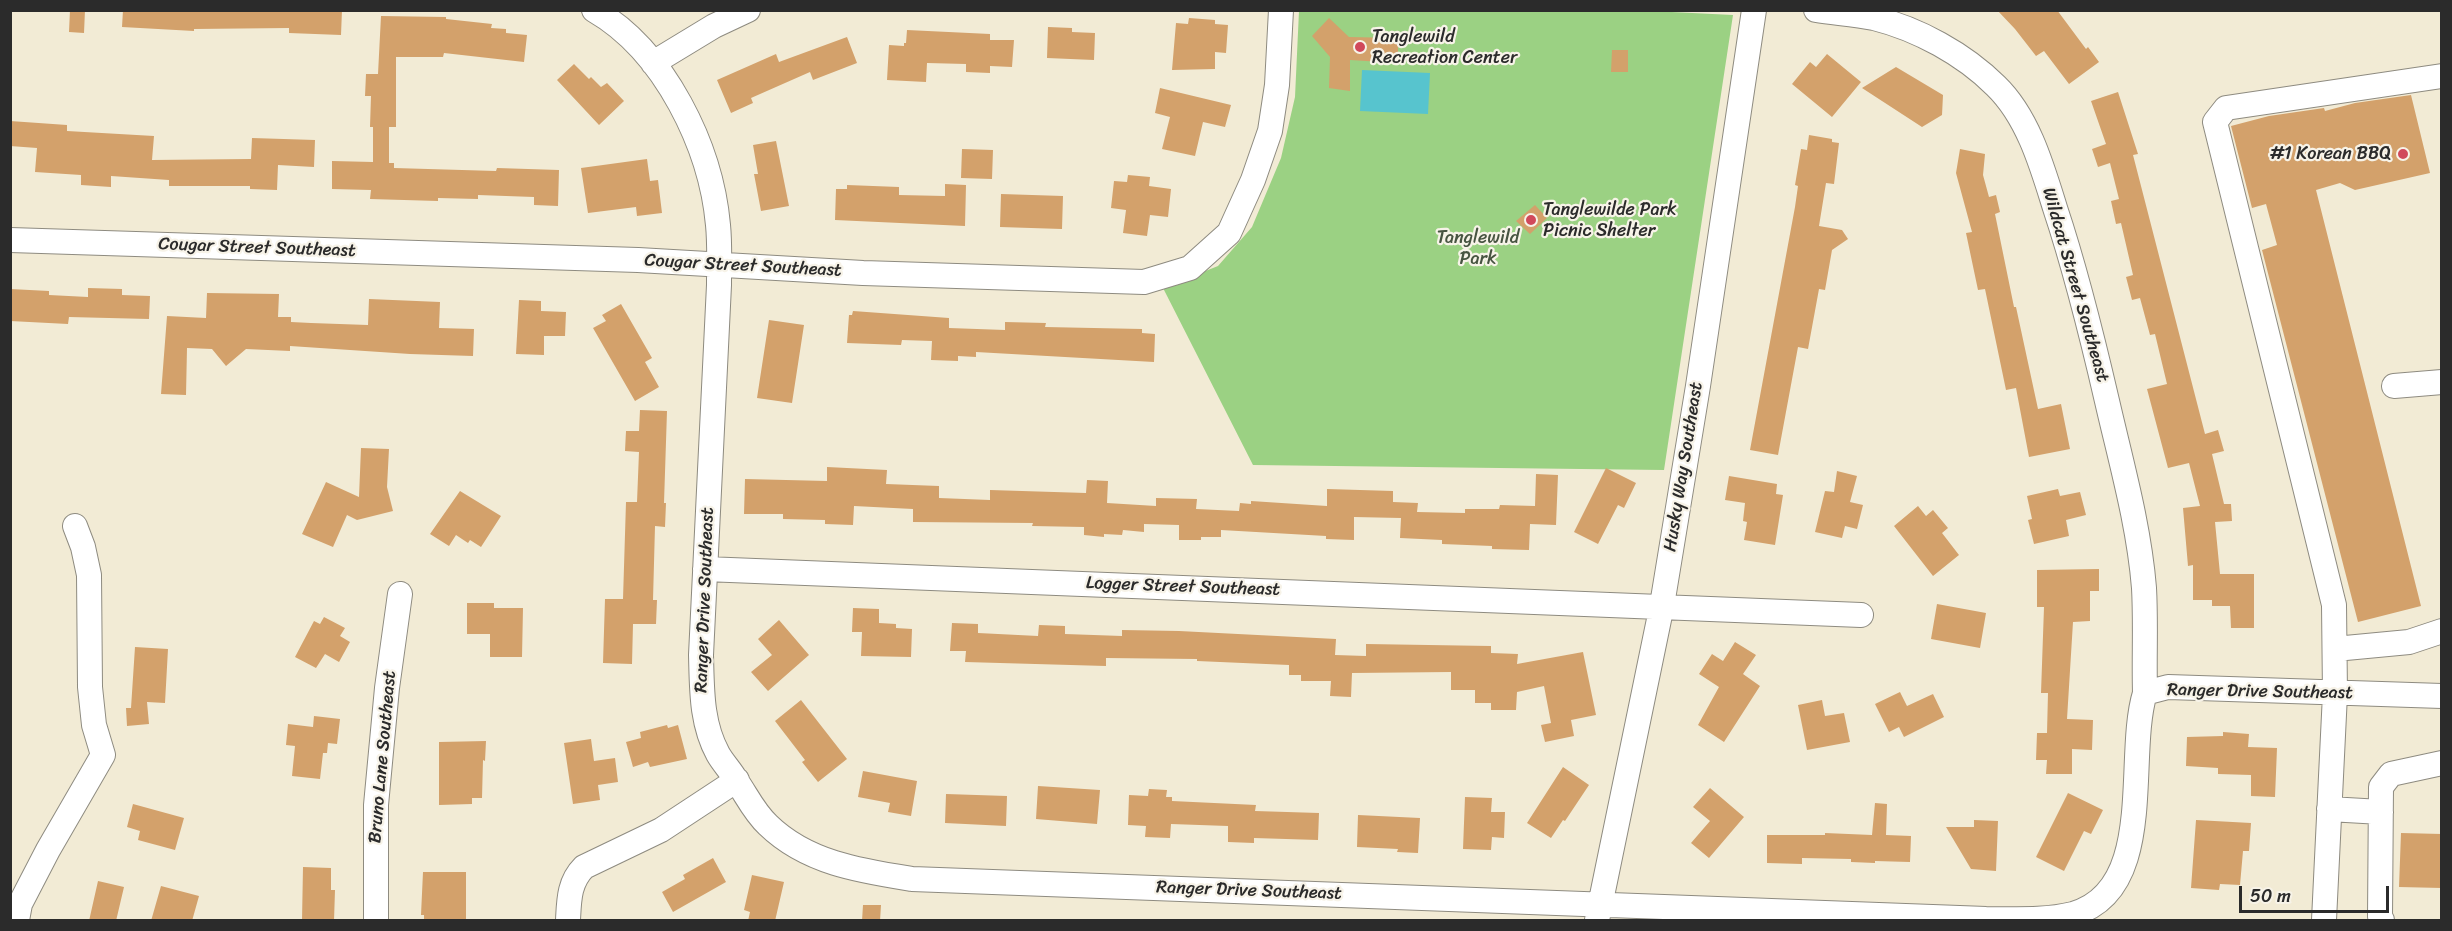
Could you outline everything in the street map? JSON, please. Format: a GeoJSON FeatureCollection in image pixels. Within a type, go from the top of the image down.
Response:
{"type":"FeatureCollection","features":[{"type":"Feature","properties":{"kind":"street","name":"Ranger Drive Southeast"},"geometry":{"type":"LineString","coordinates":[[594,10],[620,29],[653,63],[675,96],[700,147],[707,169],[718,224],[719,264],[701,655],[702,700],[707,730],[718,754],[750,804],[767,825],[785,840],[807,852],[856,870],[912,879],[1599,912],[2038,919],[2076,913],[2096,902],[2122,873],[2133,822],[2139,721],[2145,693],[2168,687],[2442,696]]}},
{"type":"Feature","properties":{"kind":"street"},"geometry":{"type":"LineString","coordinates":[[653,63],[714,26],[748,10]]}},
{"type":"Feature","properties":{"kind":"street","name":"Cougar Street Southeast"},"geometry":{"type":"LineString","coordinates":[[10,240],[719,264],[863,273],[1113,283],[1144,282],[1190,268],[1229,233],[1270,131],[1276,85],[1281,10]]}},
{"type":"Feature","properties":{"kind":"street","name":"Husky Way Southeast"},"geometry":{"type":"LineString","coordinates":[[1599,912],[1662,605],[1698,386],[1754,10]]}},
{"type":"Feature","properties":{"kind":"street","name":"Wildcat Street Southeast"},"geometry":{"type":"LineString","coordinates":[[1816,10],[1874,18],[1945,47],[1964,59],[1997,87],[2015,111],[2033,144],[2076,276],[2113,425],[2136,534],[2144,588],[2145,693]]}},
{"type":"Feature","properties":{"kind":"street"},"geometry":{"type":"LineString","coordinates":[[2324,921],[2335,694],[2334,605],[2215,122],[2226,108],[2442,76]]}},
{"type":"Feature","properties":{"kind":"street"},"geometry":{"type":"LineString","coordinates":[[2394,386],[2442,382]]}},
{"type":"Feature","properties":{"kind":"street"},"geometry":{"type":"LineString","coordinates":[[16,921],[20,904],[103,755],[94,725],[90,687],[89,575],[83,547],[75,526]]}},
{"type":"Feature","properties":{"kind":"street","name":"Logger Street Southeast"},"geometry":{"type":"LineString","coordinates":[[705,569],[1662,605],[1861,615]]}},
{"type":"Feature","properties":{"kind":"street","name":"Bruno Lane Southeast"},"geometry":{"type":"LineString","coordinates":[[376,921],[377,794],[385,708],[400,594]]}},
{"type":"Feature","properties":{"kind":"street"},"geometry":{"type":"LineString","coordinates":[[2335,649],[2409,642],[2442,631]]}},
{"type":"Feature","properties":{"kind":"street"},"geometry":{"type":"LineString","coordinates":[[2382,921],[2379,917],[2381,787],[2391,774],[2442,764]]}},
{"type":"Feature","properties":{"kind":"street"},"geometry":{"type":"LineString","coordinates":[[568,921],[574,877],[584,867],[662,830],[736,780]]}},
{"type":"Feature","properties":{"kind":"street"},"geometry":{"type":"LineString","coordinates":[[2329,809],[2381,812]]}},
{"type":"Feature","properties":{"kind":"green space","name":"Tanglewild Park"},"geometry":{"type":"Polygon","coordinates":[[[1631,10],[1733,15],[1664,470],[1253,465],[1163,288],[1218,266],[1252,227],[1281,158],[1295,97],[1299,11],[1631,10]]]}},
{"type":"Feature","properties":{"kind":"water"},"geometry":{"type":"Polygon","coordinates":[[[1362,70],[1430,73],[1428,114],[1360,111],[1362,70]]]}},
{"type":"Feature","properties":{"kind":"building"},"geometry":{"type":"Polygon","coordinates":[[[70,10],[85,10],[84,33],[69,32],[70,10]]]}},
{"type":"Feature","properties":{"kind":"building"},"geometry":{"type":"Polygon","coordinates":[[[123,10],[342,10],[341,35],[289,33],[289,28],[194,29],[194,31],[122,27],[123,10]]]}},
{"type":"Feature","properties":{"kind":"building"},"geometry":{"type":"Polygon","coordinates":[[[1997,10],[2057,10],[2086,49],[2088,47],[2099,62],[2069,84],[2044,51],[2036,56],[1997,10]]]}},
{"type":"Feature","properties":{"kind":"building"},"geometry":{"type":"Polygon","coordinates":[[[381,16],[446,17],[446,19],[492,24],[491,28],[506,29],[506,33],[527,35],[524,62],[444,53],[443,57],[396,57],[396,127],[389,127],[389,163],[394,163],[394,168],[559,170],[558,206],[534,205],[534,197],[478,195],[478,199],[438,198],[438,201],[370,199],[371,190],[332,189],[332,161],[373,162],[373,127],[370,127],[371,96],[365,96],[366,74],[378,74],[381,16]]]}},
{"type":"Feature","properties":{"kind":"building"},"geometry":{"type":"Polygon","coordinates":[[[1189,18],[1215,20],[1215,24],[1228,25],[1226,53],[1215,52],[1215,69],[1172,70],[1176,23],[1188,24],[1189,18]]]}},
{"type":"Feature","properties":{"kind":"building","name":"Tanglewild Recreation Center"},"geometry":{"type":"Polygon","coordinates":[[[1329,18],[1349,37],[1398,38],[1398,63],[1350,60],[1350,91],[1329,88],[1330,57],[1312,36],[1329,18]]]}},
{"type":"Feature","properties":{"kind":"building"},"geometry":{"type":"Polygon","coordinates":[[[1048,27],[1072,28],[1072,32],[1095,33],[1094,60],[1047,58],[1048,27]]]}},
{"type":"Feature","properties":{"kind":"building"},"geometry":{"type":"Polygon","coordinates":[[[907,30],[990,34],[990,40],[1014,40],[1012,67],[990,66],[990,73],[966,72],[966,64],[927,63],[926,82],[887,80],[889,45],[904,46],[907,30]]]}},
{"type":"Feature","properties":{"kind":"building"},"geometry":{"type":"Polygon","coordinates":[[[847,37],[857,63],[813,80],[810,72],[751,98],[753,103],[731,113],[717,80],[776,54],[779,62],[847,37]]]}},
{"type":"Feature","properties":{"kind":"building"},"geometry":{"type":"Polygon","coordinates":[[[1612,50],[1628,50],[1628,72],[1611,72],[1612,50]]]}},
{"type":"Feature","properties":{"kind":"building"},"geometry":{"type":"Polygon","coordinates":[[[1827,54],[1861,82],[1832,117],[1792,84],[1810,62],[1816,67],[1827,54]]]}},
{"type":"Feature","properties":{"kind":"building"},"geometry":{"type":"Polygon","coordinates":[[[574,64],[601,87],[607,83],[624,101],[599,125],[557,80],[574,64]]]}},
{"type":"Feature","properties":{"kind":"building"},"geometry":{"type":"Polygon","coordinates":[[[1896,67],[1943,95],[1942,115],[1922,127],[1862,88],[1896,67]]]}},
{"type":"Feature","properties":{"kind":"building"},"geometry":{"type":"Polygon","coordinates":[[[1160,88],[1231,105],[1225,127],[1203,122],[1195,156],[1162,149],[1170,117],[1155,113],[1160,88]]]}},
{"type":"Feature","properties":{"kind":"building"},"geometry":{"type":"Polygon","coordinates":[[[2118,92],[2138,154],[2133,155],[2205,434],[2218,430],[2224,451],[2212,454],[2224,504],[2231,504],[2232,521],[2215,522],[2220,574],[2254,574],[2254,628],[2231,628],[2230,606],[2212,606],[2212,600],[2193,600],[2193,565],[2188,566],[2183,508],[2200,506],[2189,463],[2168,468],[2147,389],[2167,384],[2155,334],[2150,335],[2140,298],[2132,300],[2126,277],[2133,275],[2121,223],[2116,224],[2111,201],[2119,199],[2110,163],[2098,167],[2092,149],[2106,144],[2091,101],[2118,92]]]}},
{"type":"Feature","properties":{"kind":"building"},"geometry":{"type":"Polygon","coordinates":[[[2411,95],[2430,173],[2355,190],[2340,183],[2316,190],[2421,606],[2358,622],[2262,250],[2277,245],[2266,204],[2252,208],[2231,126],[2269,116],[2324,108],[2325,111],[2355,103],[2411,95]]]}},
{"type":"Feature","properties":{"kind":"building"},"geometry":{"type":"Polygon","coordinates":[[[10,121],[67,125],[67,131],[154,136],[152,160],[251,159],[252,138],[315,140],[314,167],[278,165],[277,190],[250,189],[250,186],[169,186],[169,180],[111,176],[111,187],[81,185],[81,175],[35,172],[37,148],[10,146],[10,121]]]}},
{"type":"Feature","properties":{"kind":"building"},"geometry":{"type":"Polygon","coordinates":[[[1809,135],[1832,139],[1832,142],[1839,143],[1834,184],[1826,183],[1819,226],[1842,230],[1848,239],[1832,250],[1825,290],[1819,289],[1808,349],[1798,347],[1778,455],[1750,450],[1795,207],[1798,186],[1795,185],[1801,149],[1807,150],[1809,135]]]}},
{"type":"Feature","properties":{"kind":"building"},"geometry":{"type":"Polygon","coordinates":[[[776,141],[789,206],[761,211],[754,174],[758,174],[753,145],[776,141]]]}},
{"type":"Feature","properties":{"kind":"building"},"geometry":{"type":"Polygon","coordinates":[[[962,149],[993,150],[992,179],[961,178],[962,149]]]}},
{"type":"Feature","properties":{"kind":"building"},"geometry":{"type":"Polygon","coordinates":[[[1960,149],[1985,154],[1983,175],[1989,197],[1996,195],[2000,212],[1995,214],[2038,409],[2061,404],[2070,449],[2029,457],[2016,388],[2006,390],[1985,289],[1978,290],[1966,233],[1972,232],[1956,173],[1960,149]]]}},
{"type":"Feature","properties":{"kind":"building"},"geometry":{"type":"Polygon","coordinates":[[[647,159],[650,181],[658,180],[662,213],[637,216],[636,207],[588,213],[581,168],[647,159]]]}},
{"type":"Feature","properties":{"kind":"building"},"geometry":{"type":"Polygon","coordinates":[[[1128,175],[1150,177],[1149,186],[1171,189],[1168,217],[1150,215],[1147,236],[1123,233],[1126,210],[1111,208],[1114,181],[1127,182],[1128,175]]]}},
{"type":"Feature","properties":{"kind":"building"},"geometry":{"type":"Polygon","coordinates":[[[945,184],[966,185],[965,226],[835,220],[836,189],[847,189],[847,185],[899,187],[899,195],[945,196],[945,184]]]}},
{"type":"Feature","properties":{"kind":"building"},"geometry":{"type":"Polygon","coordinates":[[[1001,194],[1063,196],[1062,229],[1000,227],[1001,194]]]}},
{"type":"Feature","properties":{"kind":"building","name":"Tanglewilde Park Picnic Shelter"},"geometry":{"type":"Polygon","coordinates":[[[1535,205],[1547,218],[1530,234],[1516,221],[1535,205]]]}},
{"type":"Feature","properties":{"kind":"building"},"geometry":{"type":"Polygon","coordinates":[[[88,288],[122,289],[122,295],[150,296],[149,319],[69,317],[68,324],[10,321],[10,289],[49,291],[49,295],[88,297],[88,288]]]}},
{"type":"Feature","properties":{"kind":"building"},"geometry":{"type":"Polygon","coordinates":[[[207,293],[279,294],[278,317],[291,317],[291,322],[311,323],[368,325],[369,299],[440,302],[439,328],[474,329],[473,356],[290,346],[290,351],[246,349],[226,366],[212,349],[187,348],[186,395],[161,394],[167,316],[206,318],[207,293]]]}},
{"type":"Feature","properties":{"kind":"building"},"geometry":{"type":"Polygon","coordinates":[[[519,300],[541,301],[541,311],[566,312],[565,336],[544,336],[544,355],[516,354],[519,300]]]}},
{"type":"Feature","properties":{"kind":"building"},"geometry":{"type":"Polygon","coordinates":[[[621,304],[652,358],[645,362],[659,387],[635,401],[593,328],[606,321],[602,315],[621,304]]]}},
{"type":"Feature","properties":{"kind":"building"},"geometry":{"type":"Polygon","coordinates":[[[853,311],[949,318],[949,328],[1005,330],[1005,322],[1046,323],[1045,327],[1142,329],[1142,333],[1155,334],[1154,362],[976,352],[976,357],[958,356],[958,361],[931,360],[932,341],[902,340],[901,345],[847,343],[849,315],[852,315],[853,311]]]}},
{"type":"Feature","properties":{"kind":"building"},"geometry":{"type":"Polygon","coordinates":[[[769,320],[804,325],[792,403],[757,398],[769,320]]]}},
{"type":"Feature","properties":{"kind":"building"},"geometry":{"type":"Polygon","coordinates":[[[640,410],[667,411],[665,527],[655,526],[653,600],[657,600],[656,624],[633,624],[632,664],[603,663],[605,599],[623,599],[626,502],[637,502],[639,452],[625,451],[626,431],[639,431],[640,410]]]}},
{"type":"Feature","properties":{"kind":"building"},"geometry":{"type":"Polygon","coordinates":[[[361,448],[389,449],[387,487],[393,511],[357,520],[347,515],[333,547],[302,534],[326,482],[359,497],[361,448]]]}},
{"type":"Feature","properties":{"kind":"building"},"geometry":{"type":"Polygon","coordinates":[[[827,467],[887,470],[886,484],[939,486],[939,498],[990,500],[990,490],[1086,493],[1087,480],[1108,481],[1107,503],[1156,506],[1156,498],[1197,499],[1196,509],[1239,511],[1240,503],[1251,504],[1251,501],[1327,506],[1327,489],[1393,491],[1393,502],[1418,503],[1417,512],[1465,513],[1465,509],[1499,509],[1500,505],[1535,506],[1536,474],[1558,475],[1556,525],[1530,524],[1529,550],[1492,549],[1492,546],[1442,544],[1442,540],[1400,538],[1401,518],[1354,517],[1354,540],[1326,539],[1326,536],[1221,530],[1221,537],[1179,540],[1179,525],[1144,524],[1144,532],[1123,530],[1122,535],[1104,534],[1104,537],[1084,535],[1084,527],[1032,526],[1033,523],[913,522],[913,509],[854,506],[853,525],[825,524],[825,520],[783,519],[783,514],[744,514],[745,479],[827,481],[827,467]]]}},
{"type":"Feature","properties":{"kind":"building"},"geometry":{"type":"Polygon","coordinates":[[[1606,468],[1636,483],[1624,508],[1618,505],[1598,544],[1574,532],[1606,468]]]}},
{"type":"Feature","properties":{"kind":"building"},"geometry":{"type":"Polygon","coordinates":[[[1837,471],[1857,476],[1850,502],[1863,505],[1857,529],[1845,526],[1842,538],[1815,532],[1825,491],[1834,492],[1837,471]]]}},
{"type":"Feature","properties":{"kind":"building"},"geometry":{"type":"Polygon","coordinates":[[[1729,476],[1777,484],[1776,494],[1783,495],[1775,545],[1744,540],[1747,522],[1743,521],[1745,503],[1725,500],[1729,476]]]}},
{"type":"Feature","properties":{"kind":"building"},"geometry":{"type":"Polygon","coordinates":[[[2058,489],[2060,496],[2080,492],[2086,515],[2066,520],[2069,536],[2034,544],[2028,520],[2032,519],[2027,496],[2058,489]]]}},
{"type":"Feature","properties":{"kind":"building"},"geometry":{"type":"Polygon","coordinates":[[[460,491],[501,516],[481,547],[470,540],[468,543],[456,535],[449,546],[430,534],[460,491]]]}},
{"type":"Feature","properties":{"kind":"building"},"geometry":{"type":"Polygon","coordinates":[[[1918,506],[1926,516],[1933,510],[1948,528],[1942,533],[1959,555],[1933,576],[1894,526],[1918,506]]]}},
{"type":"Feature","properties":{"kind":"building"},"geometry":{"type":"Polygon","coordinates":[[[2099,569],[2099,591],[2090,591],[2090,621],[2073,622],[2067,719],[2093,720],[2092,750],[2072,749],[2072,774],[2046,774],[2047,760],[2036,760],[2037,733],[2047,733],[2048,693],[2041,693],[2044,607],[2037,607],[2037,570],[2099,569]]]}},
{"type":"Feature","properties":{"kind":"building"},"geometry":{"type":"Polygon","coordinates":[[[467,603],[494,603],[494,608],[523,608],[522,657],[490,657],[490,634],[467,634],[467,603]]]}},
{"type":"Feature","properties":{"kind":"building"},"geometry":{"type":"Polygon","coordinates":[[[1937,604],[1986,613],[1980,648],[1931,639],[1937,604]]]}},
{"type":"Feature","properties":{"kind":"building"},"geometry":{"type":"Polygon","coordinates":[[[853,608],[879,609],[879,623],[896,624],[896,628],[912,629],[911,657],[861,656],[862,632],[852,632],[853,608]]]}},
{"type":"Feature","properties":{"kind":"building"},"geometry":{"type":"Polygon","coordinates":[[[324,617],[345,628],[340,636],[350,642],[339,662],[325,654],[316,668],[295,657],[314,621],[320,624],[324,617]]]}},
{"type":"Feature","properties":{"kind":"building"},"geometry":{"type":"Polygon","coordinates":[[[779,620],[809,655],[768,691],[751,672],[772,655],[758,639],[779,620]]]}},
{"type":"Feature","properties":{"kind":"building"},"geometry":{"type":"Polygon","coordinates":[[[952,623],[978,624],[978,633],[1038,636],[1039,625],[1065,626],[1065,634],[1122,636],[1122,630],[1179,631],[1336,639],[1335,655],[1366,656],[1366,644],[1491,646],[1491,653],[1518,654],[1517,664],[1583,652],[1596,715],[1571,720],[1574,736],[1545,742],[1541,725],[1551,723],[1544,686],[1517,692],[1516,710],[1491,710],[1491,703],[1475,703],[1475,690],[1451,690],[1451,672],[1352,673],[1351,697],[1330,696],[1331,681],[1301,681],[1301,675],[1289,675],[1289,665],[1197,661],[1197,659],[1106,658],[1106,666],[965,662],[966,651],[950,651],[952,623]]]}},
{"type":"Feature","properties":{"kind":"building"},"geometry":{"type":"Polygon","coordinates":[[[1735,642],[1756,655],[1743,674],[1760,686],[1724,742],[1698,725],[1719,687],[1699,674],[1712,654],[1723,661],[1735,642]]]}},
{"type":"Feature","properties":{"kind":"building"},"geometry":{"type":"Polygon","coordinates":[[[135,647],[168,649],[165,703],[147,702],[149,724],[127,726],[126,708],[131,708],[135,647]]]}},
{"type":"Feature","properties":{"kind":"building"},"geometry":{"type":"Polygon","coordinates":[[[1900,692],[1907,706],[1933,694],[1944,717],[1904,737],[1899,727],[1889,732],[1875,704],[1900,692]]]}},
{"type":"Feature","properties":{"kind":"building"},"geometry":{"type":"Polygon","coordinates":[[[801,700],[847,759],[818,782],[802,762],[805,760],[775,721],[801,700]]]}},
{"type":"Feature","properties":{"kind":"building"},"geometry":{"type":"Polygon","coordinates":[[[1822,700],[1825,716],[1844,713],[1850,742],[1807,750],[1798,705],[1822,700]]]}},
{"type":"Feature","properties":{"kind":"building"},"geometry":{"type":"Polygon","coordinates":[[[314,716],[340,719],[337,744],[328,743],[327,753],[323,753],[320,779],[292,776],[295,746],[286,745],[288,724],[313,727],[314,716]]]}},
{"type":"Feature","properties":{"kind":"building"},"geometry":{"type":"Polygon","coordinates":[[[667,725],[668,728],[678,725],[687,759],[650,767],[648,762],[633,767],[626,742],[641,738],[640,732],[667,725]]]}},
{"type":"Feature","properties":{"kind":"building"},"geometry":{"type":"Polygon","coordinates":[[[2223,732],[2249,734],[2248,747],[2277,748],[2275,797],[2251,796],[2251,775],[2218,774],[2218,768],[2186,766],[2187,737],[2223,736],[2223,732]]]}},
{"type":"Feature","properties":{"kind":"building"},"geometry":{"type":"Polygon","coordinates":[[[591,739],[594,761],[615,758],[618,782],[598,785],[600,800],[573,804],[564,743],[591,739]]]}},
{"type":"Feature","properties":{"kind":"building"},"geometry":{"type":"Polygon","coordinates":[[[486,741],[482,798],[472,798],[472,804],[439,805],[439,742],[486,741]]]}},
{"type":"Feature","properties":{"kind":"building"},"geometry":{"type":"Polygon","coordinates":[[[1563,767],[1589,785],[1551,838],[1527,823],[1563,767]]]}},
{"type":"Feature","properties":{"kind":"building"},"geometry":{"type":"Polygon","coordinates":[[[863,771],[917,781],[911,816],[888,812],[890,803],[858,797],[863,771]]]}},
{"type":"Feature","properties":{"kind":"building"},"geometry":{"type":"Polygon","coordinates":[[[1038,786],[1100,790],[1097,824],[1036,819],[1038,786]]]}},
{"type":"Feature","properties":{"kind":"building"},"geometry":{"type":"Polygon","coordinates":[[[1710,788],[1744,817],[1709,858],[1691,843],[1710,821],[1693,807],[1710,788]]]}},
{"type":"Feature","properties":{"kind":"building"},"geometry":{"type":"Polygon","coordinates":[[[1149,789],[1167,790],[1166,797],[1172,797],[1172,801],[1256,805],[1255,811],[1319,813],[1318,840],[1254,838],[1254,843],[1228,842],[1228,826],[1171,824],[1170,838],[1145,837],[1146,826],[1128,825],[1129,795],[1148,796],[1149,789]]]}},
{"type":"Feature","properties":{"kind":"building"},"geometry":{"type":"Polygon","coordinates":[[[2068,793],[2103,810],[2091,834],[2084,831],[2064,871],[2036,857],[2068,793]]]}},
{"type":"Feature","properties":{"kind":"building"},"geometry":{"type":"Polygon","coordinates":[[[946,794],[1007,796],[1006,826],[945,823],[946,794]]]}},
{"type":"Feature","properties":{"kind":"building"},"geometry":{"type":"Polygon","coordinates":[[[1465,797],[1492,798],[1491,812],[1505,812],[1504,838],[1492,837],[1491,850],[1463,849],[1465,797]]]}},
{"type":"Feature","properties":{"kind":"building"},"geometry":{"type":"Polygon","coordinates":[[[1875,803],[1887,804],[1886,835],[1911,836],[1910,862],[1875,861],[1875,863],[1851,862],[1851,859],[1802,858],[1802,864],[1767,863],[1767,835],[1825,835],[1825,833],[1872,835],[1875,803]]]}},
{"type":"Feature","properties":{"kind":"building"},"geometry":{"type":"Polygon","coordinates":[[[133,804],[184,818],[175,850],[138,840],[140,831],[127,827],[133,804]]]}},
{"type":"Feature","properties":{"kind":"building"},"geometry":{"type":"Polygon","coordinates":[[[1358,815],[1420,818],[1418,853],[1397,852],[1398,849],[1357,847],[1358,815]]]}},
{"type":"Feature","properties":{"kind":"building"},"geometry":{"type":"Polygon","coordinates":[[[1974,820],[1998,821],[1996,871],[1971,869],[1946,827],[1974,827],[1974,820]]]}},
{"type":"Feature","properties":{"kind":"building"},"geometry":{"type":"Polygon","coordinates":[[[2196,820],[2251,823],[2249,851],[2243,851],[2240,885],[2220,884],[2219,890],[2191,888],[2196,820]]]}},
{"type":"Feature","properties":{"kind":"building"},"geometry":{"type":"Polygon","coordinates":[[[2401,833],[2442,834],[2442,888],[2399,887],[2401,833]]]}},
{"type":"Feature","properties":{"kind":"building"},"geometry":{"type":"Polygon","coordinates":[[[713,858],[726,882],[673,912],[662,892],[685,879],[683,875],[713,858]]]}},
{"type":"Feature","properties":{"kind":"building"},"geometry":{"type":"Polygon","coordinates":[[[303,867],[331,868],[331,890],[335,890],[334,921],[302,921],[303,867]]]}},
{"type":"Feature","properties":{"kind":"building"},"geometry":{"type":"Polygon","coordinates":[[[423,872],[466,872],[466,921],[424,921],[424,915],[421,915],[423,872]]]}},
{"type":"Feature","properties":{"kind":"building"},"geometry":{"type":"Polygon","coordinates":[[[752,875],[784,882],[775,921],[748,921],[750,912],[744,910],[752,875]]]}},
{"type":"Feature","properties":{"kind":"building"},"geometry":{"type":"Polygon","coordinates":[[[98,881],[124,887],[116,921],[89,921],[98,881]]]}},
{"type":"Feature","properties":{"kind":"building"},"geometry":{"type":"Polygon","coordinates":[[[161,886],[199,896],[192,921],[151,921],[161,886]]]}},
{"type":"Feature","properties":{"kind":"building"},"geometry":{"type":"Polygon","coordinates":[[[863,905],[881,905],[880,921],[862,921],[863,905]]]}},
{"type":"Feature","properties":{"kind":"place","name":"Tanglewild Recreation Center"},"geometry":{"type":"Point","coordinates":[1360,47]}},
{"type":"Feature","properties":{"kind":"place","name":"#1 Korean BBQ"},"geometry":{"type":"Point","coordinates":[2403,154]}},
{"type":"Feature","properties":{"kind":"place","name":"Tanglewilde Park Picnic Shelter"},"geometry":{"type":"Point","coordinates":[1531,220]}}]}
